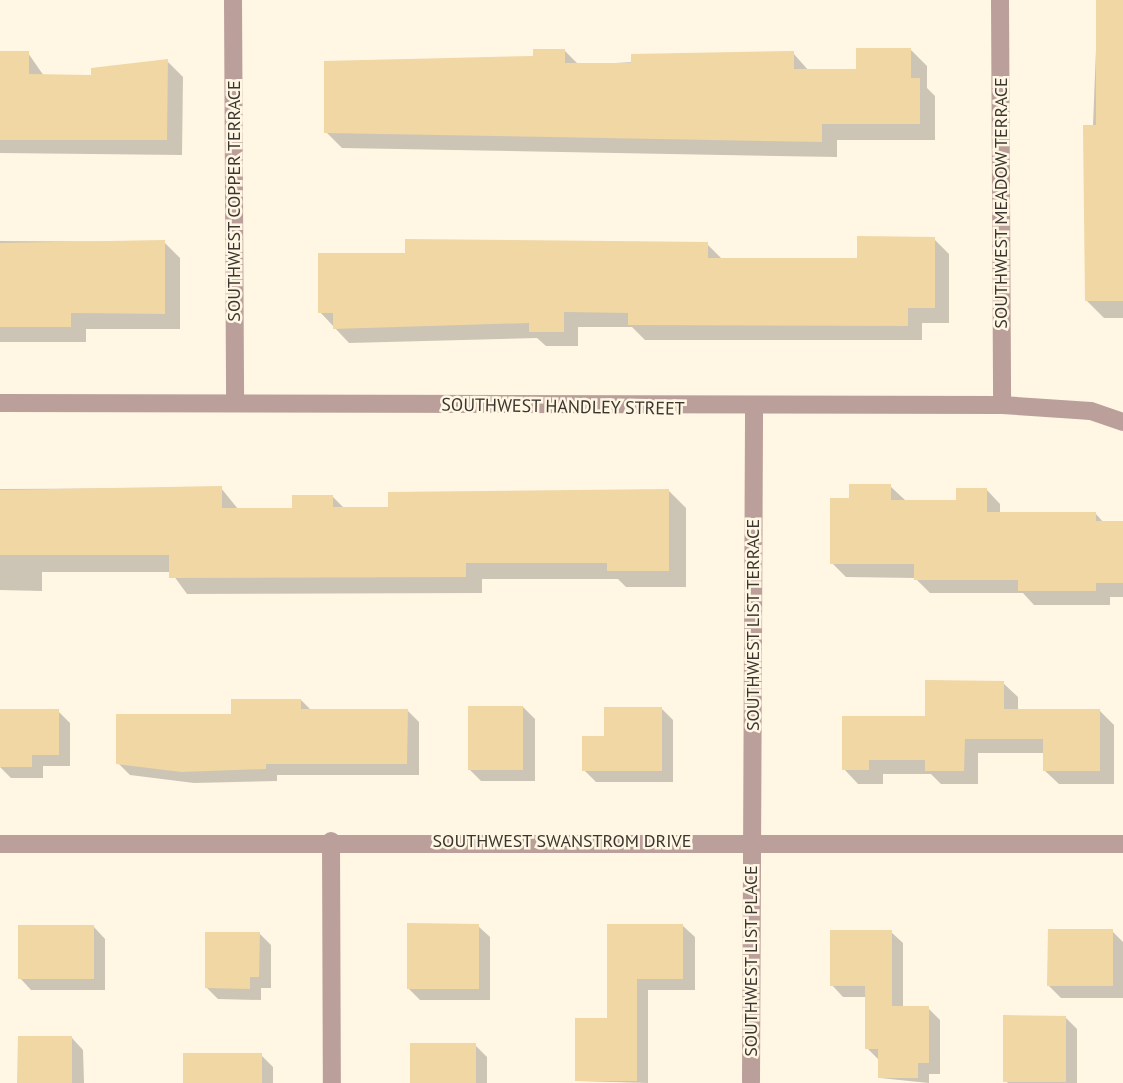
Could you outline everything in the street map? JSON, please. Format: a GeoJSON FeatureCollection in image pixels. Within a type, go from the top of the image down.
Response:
{"type":"FeatureCollection","features":[{"type":"Feature","properties":{"kind":"street","name":"SOUTHWEST COPPER TERRACE"},"geometry":{"type":"LineString","coordinates":[[233,0],[235,403]]}},
{"type":"Feature","properties":{"kind":"street","name":"SOUTHWEST MEADOW TERRACE"},"geometry":{"type":"LineString","coordinates":[[1000,0],[1002,405]]}},
{"type":"Feature","properties":{"kind":"street","name":"SOUTHWEST HANDLEY STREET"},"geometry":{"type":"LineString","coordinates":[[0,403],[754,409],[1002,405],[1091,411],[1123,422]]}},
{"type":"Feature","properties":{"kind":"street","name":"SOUTHWEST LIST TERRACE"},"geometry":{"type":"LineString","coordinates":[[752,841],[754,409]]}},
{"type":"Feature","properties":{"kind":"street"},"geometry":{"type":"LineString","coordinates":[[331,841],[332,1083]]}},
{"type":"Feature","properties":{"kind":"street","name":"SOUTHWEST SWANSTROM DRIVE"},"geometry":{"type":"LineString","coordinates":[[0,844],[752,841],[1123,844]]}},
{"type":"Feature","properties":{"kind":"street","name":"SOUTHWEST LIST PLACE"},"geometry":{"type":"LineString","coordinates":[[751,1081],[752,841]]}},
{"type":"Feature","properties":{"kind":"building"},"geometry":{"type":"Polygon","coordinates":[[[1096,0],[1123,0],[1123,301],[1085,301],[1083,125],[1096,125],[1096,0]]]}},
{"type":"Feature","properties":{"kind":"building"},"geometry":{"type":"Polygon","coordinates":[[[856,48],[911,48],[911,78],[920,78],[920,124],[822,124],[822,142],[324,133],[324,61],[533,56],[533,49],[565,49],[565,63],[631,63],[631,54],[794,51],[794,69],[856,69],[856,48]]]}},
{"type":"Feature","properties":{"kind":"building"},"geometry":{"type":"Polygon","coordinates":[[[0,51],[29,51],[29,74],[91,75],[91,68],[168,59],[167,140],[0,140],[0,51]]]}},
{"type":"Feature","properties":{"kind":"building"},"geometry":{"type":"Polygon","coordinates":[[[857,236],[935,237],[935,308],[908,308],[908,326],[628,325],[628,313],[564,312],[564,332],[529,332],[529,323],[333,329],[333,313],[318,313],[318,253],[405,253],[405,239],[708,242],[708,258],[857,258],[857,236]]]}},
{"type":"Feature","properties":{"kind":"building"},"geometry":{"type":"Polygon","coordinates":[[[165,240],[165,314],[71,313],[71,327],[0,327],[0,243],[165,240]]]}},
{"type":"Feature","properties":{"kind":"building"},"geometry":{"type":"Polygon","coordinates":[[[849,484],[891,484],[891,500],[956,500],[956,488],[987,488],[987,512],[1096,512],[1096,521],[1123,521],[1123,583],[1096,583],[1096,591],[1018,591],[1018,580],[914,580],[914,564],[830,564],[830,498],[849,498],[849,484]]]}},
{"type":"Feature","properties":{"kind":"building"},"geometry":{"type":"Polygon","coordinates":[[[222,486],[222,508],[292,508],[292,495],[333,495],[333,507],[388,507],[388,492],[669,489],[669,571],[607,571],[607,563],[466,563],[466,577],[169,578],[169,555],[0,555],[0,490],[222,486]]]}},
{"type":"Feature","properties":{"kind":"building"},"geometry":{"type":"Polygon","coordinates":[[[925,680],[1004,681],[1004,709],[1100,709],[1100,771],[1043,771],[1043,739],[965,739],[964,771],[925,771],[925,760],[869,760],[869,770],[842,770],[842,716],[925,716],[925,680]]]}},
{"type":"Feature","properties":{"kind":"building"},"geometry":{"type":"Polygon","coordinates":[[[231,699],[301,699],[301,709],[408,709],[407,764],[266,764],[266,769],[181,772],[116,764],[116,714],[231,714],[231,699]]]}},
{"type":"Feature","properties":{"kind":"building"},"geometry":{"type":"Polygon","coordinates":[[[468,706],[523,706],[523,770],[468,770],[468,706]]]}},
{"type":"Feature","properties":{"kind":"building"},"geometry":{"type":"Polygon","coordinates":[[[604,707],[662,707],[662,771],[582,771],[582,736],[604,736],[604,707]]]}},
{"type":"Feature","properties":{"kind":"building"},"geometry":{"type":"Polygon","coordinates":[[[0,709],[59,709],[59,755],[32,755],[32,767],[0,767],[0,709]]]}},
{"type":"Feature","properties":{"kind":"building"},"geometry":{"type":"Polygon","coordinates":[[[407,923],[479,924],[479,989],[407,989],[407,923]]]}},
{"type":"Feature","properties":{"kind":"building"},"geometry":{"type":"Polygon","coordinates":[[[607,924],[683,924],[683,979],[637,979],[637,1081],[575,1081],[575,1018],[607,1018],[607,924]]]}},
{"type":"Feature","properties":{"kind":"building"},"geometry":{"type":"Polygon","coordinates":[[[18,925],[94,925],[94,979],[18,979],[18,925]]]}},
{"type":"Feature","properties":{"kind":"building"},"geometry":{"type":"Polygon","coordinates":[[[1048,929],[1113,929],[1113,986],[1047,986],[1048,929]]]}},
{"type":"Feature","properties":{"kind":"building"},"geometry":{"type":"Polygon","coordinates":[[[830,930],[892,930],[892,1006],[929,1006],[929,1063],[918,1063],[918,1078],[878,1078],[878,1049],[865,1049],[865,986],[830,986],[830,930]]]}},
{"type":"Feature","properties":{"kind":"building"},"geometry":{"type":"Polygon","coordinates":[[[205,932],[260,932],[259,977],[250,977],[250,989],[205,988],[205,932]]]}},
{"type":"Feature","properties":{"kind":"building"},"geometry":{"type":"Polygon","coordinates":[[[1003,1015],[1066,1016],[1066,1082],[1003,1082],[1003,1015]]]}},
{"type":"Feature","properties":{"kind":"building"},"geometry":{"type":"Polygon","coordinates":[[[18,1036],[72,1036],[72,1083],[17,1083],[18,1036]]]}},
{"type":"Feature","properties":{"kind":"building"},"geometry":{"type":"Polygon","coordinates":[[[410,1043],[476,1043],[476,1083],[410,1083],[410,1043]]]}},
{"type":"Feature","properties":{"kind":"building"},"geometry":{"type":"Polygon","coordinates":[[[183,1053],[262,1053],[262,1083],[183,1083],[183,1053]]]}}]}
